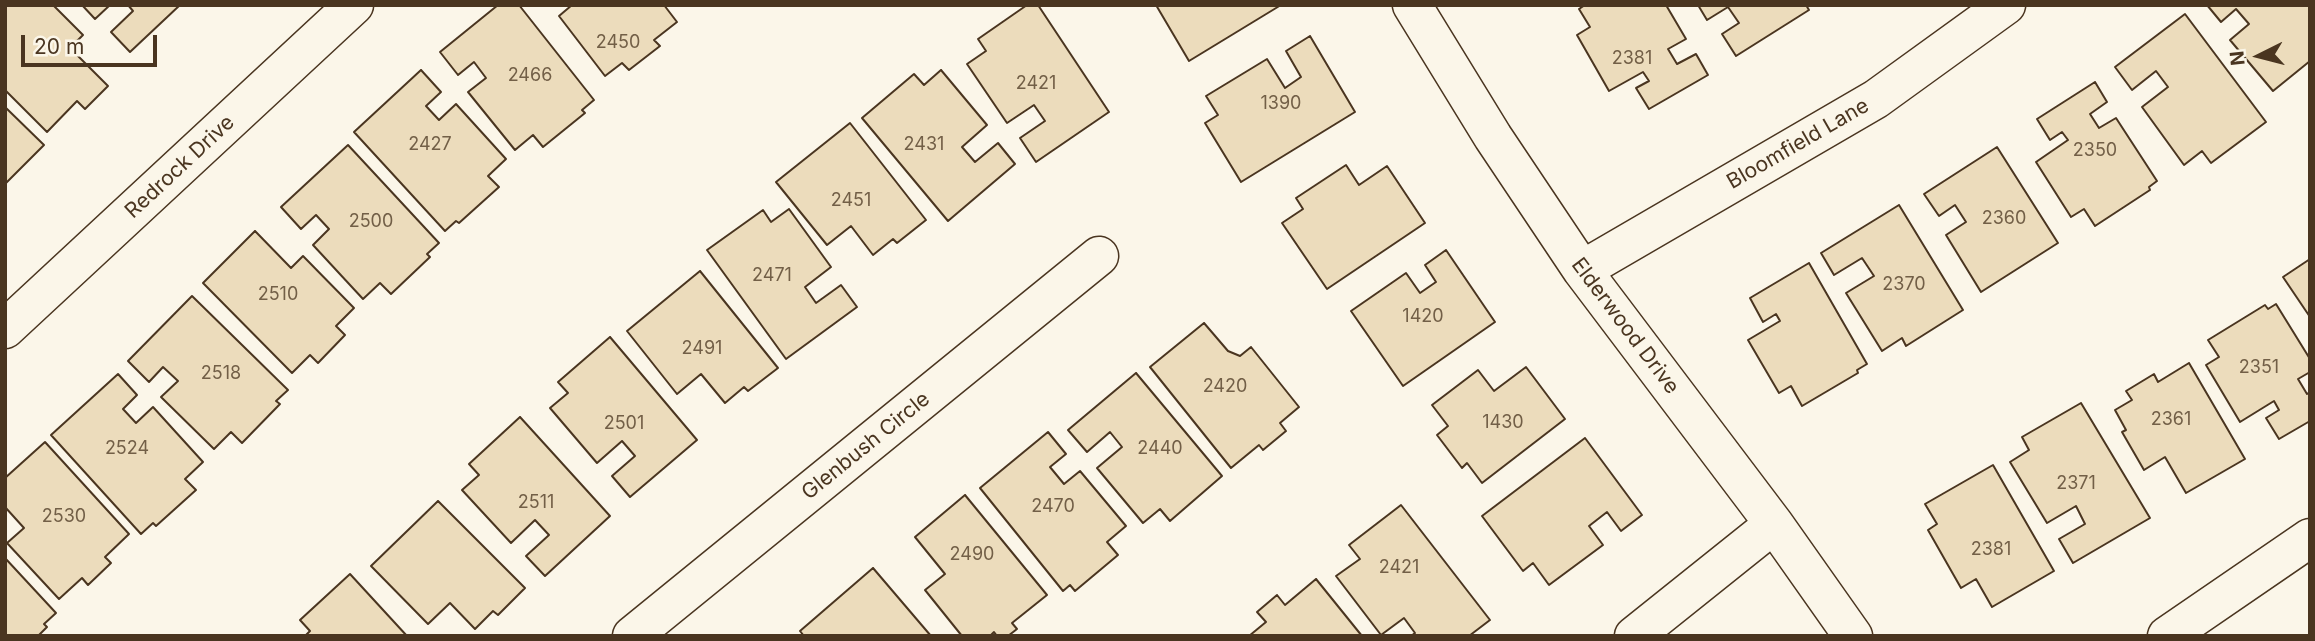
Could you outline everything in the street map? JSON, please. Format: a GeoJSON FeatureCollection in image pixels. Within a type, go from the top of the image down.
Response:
{"type":"FeatureCollection","features":[{"type":"Feature","properties":{"kind":"street","name":"Redrock Drive"},"geometry":{"type":"LineString","coordinates":[[5,329],[354,5]]}},
{"type":"Feature","properties":{"kind":"street","name":"Elderwood Drive"},"geometry":{"type":"LineString","coordinates":[[1412,5],[1493,137],[1581,270],[1774,524],[1853,636]]}},
{"type":"Feature","properties":{"kind":"street","name":"Bloomfield Lane"},"geometry":{"type":"LineString","coordinates":[[1581,270],[1876,99],[2006,5]]}},
{"type":"Feature","properties":{"kind":"street","name":"Glenbush Circle"},"geometry":{"type":"LineString","coordinates":[[632,636],[1099,256]]}},
{"type":"Feature","properties":{"kind":"street"},"geometry":{"type":"LineString","coordinates":[[1634,636],[1774,524]]}},
{"type":"Feature","properties":{"kind":"street"},"geometry":{"type":"LineString","coordinates":[[2167,636],[2310,538]]}},
{"type":"Feature","properties":{"kind":"building"},"geometry":{"type":"Polygon","coordinates":[[[5,5],[53,5],[83,35],[70,48],[108,86],[85,109],[77,101],[47,132],[5,90],[5,5]]]}},
{"type":"Feature","properties":{"kind":"building"},"geometry":{"type":"Polygon","coordinates":[[[82,5],[110,5],[95,19],[82,5]]]}},
{"type":"Feature","properties":{"kind":"building"},"geometry":{"type":"Polygon","coordinates":[[[128,5],[180,5],[130,52],[111,32],[133,11],[128,5]]]}},
{"type":"Feature","properties":{"kind":"building"},"geometry":{"type":"Polygon","coordinates":[[[498,5],[519,5],[594,100],[582,110],[585,113],[543,147],[533,135],[515,150],[468,92],[486,78],[474,62],[458,75],[440,52],[498,5]]]}},
{"type":"Feature","properties":{"kind":"building"},"geometry":{"type":"Polygon","coordinates":[[[572,5],[664,5],[677,22],[654,40],[660,46],[629,70],[622,63],[605,76],[559,16],[572,5]]]}},
{"type":"Feature","properties":{"kind":"building"},"geometry":{"type":"Polygon","coordinates":[[[1027,5],[1038,5],[1109,112],[1036,162],[1020,138],[1045,121],[1034,105],[1007,123],[967,64],[986,51],[978,39],[1027,5]]]}},
{"type":"Feature","properties":{"kind":"building"},"geometry":{"type":"Polygon","coordinates":[[[1156,5],[1281,5],[1189,61],[1156,5]]]}},
{"type":"Feature","properties":{"kind":"building"},"geometry":{"type":"Polygon","coordinates":[[[1585,5],[1666,5],[1686,39],[1668,49],[1677,64],[1696,54],[1708,75],[1649,109],[1636,88],[1649,81],[1643,72],[1609,91],[1577,35],[1590,27],[1579,9],[1585,5]]]}},
{"type":"Feature","properties":{"kind":"building"},"geometry":{"type":"Polygon","coordinates":[[[1698,5],[1806,5],[1809,10],[1736,56],[1722,34],[1739,23],[1728,7],[1707,20],[1698,5]]]}},
{"type":"Feature","properties":{"kind":"building"},"geometry":{"type":"Polygon","coordinates":[[[2207,5],[2310,5],[2310,61],[2273,91],[2230,40],[2249,24],[2236,9],[2221,22],[2207,5]]]}},
{"type":"Feature","properties":{"kind":"building"},"geometry":{"type":"Polygon","coordinates":[[[2185,14],[2266,122],[2211,163],[2202,151],[2184,165],[2142,107],[2168,87],[2156,71],[2132,90],[2115,67],[2185,14]]]}},
{"type":"Feature","properties":{"kind":"building"},"geometry":{"type":"Polygon","coordinates":[[[1310,36],[1355,112],[1241,182],[1205,123],[1218,115],[1206,96],[1267,59],[1285,88],[1301,77],[1286,51],[1310,36]]]}},
{"type":"Feature","properties":{"kind":"building"},"geometry":{"type":"Polygon","coordinates":[[[421,70],[441,92],[426,106],[439,120],[456,104],[506,159],[488,176],[499,187],[459,223],[456,221],[445,231],[354,132],[421,70]]]}},
{"type":"Feature","properties":{"kind":"building"},"geometry":{"type":"Polygon","coordinates":[[[941,70],[987,125],[962,147],[975,162],[998,143],[1015,164],[948,221],[862,118],[914,74],[924,85],[941,70]]]}},
{"type":"Feature","properties":{"kind":"building"},"geometry":{"type":"Polygon","coordinates":[[[2095,82],[2107,102],[2090,114],[2099,128],[2116,118],[2157,181],[2149,187],[2150,190],[2095,226],[2084,209],[2071,217],[2036,162],[2068,140],[2062,132],[2050,140],[2037,119],[2095,82]]]}},
{"type":"Feature","properties":{"kind":"building"},"geometry":{"type":"Polygon","coordinates":[[[5,107],[44,145],[5,184],[5,107]]]}},
{"type":"Feature","properties":{"kind":"building"},"geometry":{"type":"Polygon","coordinates":[[[850,123],[926,220],[897,243],[893,239],[873,255],[851,226],[827,245],[776,182],[850,123]]]}},
{"type":"Feature","properties":{"kind":"building"},"geometry":{"type":"Polygon","coordinates":[[[348,145],[439,243],[427,254],[430,257],[391,294],[380,283],[363,299],[313,245],[329,229],[316,215],[301,229],[281,207],[348,145]]]}},
{"type":"Feature","properties":{"kind":"building"},"geometry":{"type":"Polygon","coordinates":[[[1997,147],[2058,243],[1981,292],[1946,235],[1966,222],[1955,205],[1939,216],[1924,194],[1997,147]]]}},
{"type":"Feature","properties":{"kind":"building"},"geometry":{"type":"Polygon","coordinates":[[[1346,165],[1359,185],[1387,166],[1425,223],[1327,289],[1282,223],[1303,209],[1296,198],[1346,165]]]}},
{"type":"Feature","properties":{"kind":"building"},"geometry":{"type":"Polygon","coordinates":[[[1899,205],[1963,310],[1906,346],[1902,338],[1882,351],[1846,293],[1874,276],[1862,258],[1834,275],[1821,253],[1899,205]]]}},
{"type":"Feature","properties":{"kind":"building"},"geometry":{"type":"Polygon","coordinates":[[[789,209],[831,267],[805,287],[816,303],[841,285],[857,307],[786,359],[707,250],[763,210],[771,222],[789,209]]]}},
{"type":"Feature","properties":{"kind":"building"},"geometry":{"type":"Polygon","coordinates":[[[255,231],[291,268],[303,256],[354,308],[336,326],[345,335],[318,363],[310,355],[292,373],[203,283],[255,231]]]}},
{"type":"Feature","properties":{"kind":"building"},"geometry":{"type":"Polygon","coordinates":[[[1446,250],[1495,322],[1403,386],[1351,311],[1406,273],[1420,293],[1436,282],[1425,265],[1446,250]]]}},
{"type":"Feature","properties":{"kind":"building"},"geometry":{"type":"Polygon","coordinates":[[[2310,259],[2310,317],[2283,277],[2310,259]]]}},
{"type":"Feature","properties":{"kind":"building"},"geometry":{"type":"Polygon","coordinates":[[[1809,263],[1867,364],[1857,370],[1858,373],[1802,406],[1791,386],[1779,393],[1748,340],[1780,321],[1776,314],[1763,322],[1750,298],[1809,263]]]}},
{"type":"Feature","properties":{"kind":"building"},"geometry":{"type":"Polygon","coordinates":[[[700,271],[778,368],[748,391],[744,387],[725,403],[701,374],[677,394],[627,331],[700,271]]]}},
{"type":"Feature","properties":{"kind":"building"},"geometry":{"type":"Polygon","coordinates":[[[192,296],[288,390],[276,401],[280,404],[242,443],[231,432],[214,449],[161,397],[178,381],[163,367],[149,382],[128,361],[192,296]]]}},
{"type":"Feature","properties":{"kind":"building"},"geometry":{"type":"Polygon","coordinates":[[[2276,304],[2310,359],[2310,372],[2298,379],[2307,394],[2310,392],[2310,421],[2279,439],[2266,418],[2279,410],[2274,401],[2240,422],[2206,365],[2219,357],[2208,340],[2265,305],[2268,309],[2276,304]]]}},
{"type":"Feature","properties":{"kind":"building"},"geometry":{"type":"Polygon","coordinates":[[[1204,323],[1228,351],[1240,356],[1251,347],[1299,407],[1280,423],[1286,431],[1263,450],[1259,445],[1231,468],[1150,367],[1204,323]]]}},
{"type":"Feature","properties":{"kind":"building"},"geometry":{"type":"Polygon","coordinates":[[[610,337],[697,440],[630,497],[612,476],[635,456],[622,441],[597,463],[550,408],[568,393],[558,382],[610,337]]]}},
{"type":"Feature","properties":{"kind":"building"},"geometry":{"type":"Polygon","coordinates":[[[2189,363],[2245,459],[2186,493],[2165,457],[2144,470],[2122,432],[2126,430],[2115,410],[2132,400],[2126,391],[2154,374],[2158,382],[2189,363]]]}},
{"type":"Feature","properties":{"kind":"building"},"geometry":{"type":"Polygon","coordinates":[[[1526,367],[1565,419],[1482,483],[1467,463],[1462,468],[1437,435],[1448,426],[1432,405],[1478,370],[1494,391],[1526,367]]]}},
{"type":"Feature","properties":{"kind":"building"},"geometry":{"type":"Polygon","coordinates":[[[1136,373],[1222,476],[1170,521],[1160,509],[1143,523],[1097,468],[1122,447],[1110,432],[1087,452],[1068,430],[1136,373]]]}},
{"type":"Feature","properties":{"kind":"building"},"geometry":{"type":"Polygon","coordinates":[[[118,374],[137,395],[123,409],[136,423],[153,407],[203,462],[185,479],[196,490],[156,526],[153,523],[141,534],[51,435],[118,374]]]}},
{"type":"Feature","properties":{"kind":"building"},"geometry":{"type":"Polygon","coordinates":[[[2081,403],[2150,518],[2073,563],[2059,539],[2085,524],[2076,506],[2047,523],[2010,462],[2029,450],[2022,437],[2081,403]]]}},
{"type":"Feature","properties":{"kind":"building"},"geometry":{"type":"Polygon","coordinates":[[[520,417],[610,516],[545,576],[526,556],[549,535],[535,520],[511,543],[462,490],[479,475],[469,464],[520,417]]]}},
{"type":"Feature","properties":{"kind":"building"},"geometry":{"type":"Polygon","coordinates":[[[1048,432],[1066,454],[1050,467],[1064,484],[1080,471],[1126,526],[1107,542],[1118,555],[1075,591],[1070,585],[1063,591],[980,488],[1048,432]]]}},
{"type":"Feature","properties":{"kind":"building"},"geometry":{"type":"Polygon","coordinates":[[[1585,438],[1642,515],[1621,531],[1607,512],[1589,526],[1603,545],[1549,585],[1533,563],[1523,571],[1482,516],[1585,438]]]}},
{"type":"Feature","properties":{"kind":"building"},"geometry":{"type":"Polygon","coordinates":[[[45,442],[129,534],[105,557],[111,563],[88,585],[82,578],[59,599],[7,543],[24,528],[5,507],[5,478],[45,442]]]}},
{"type":"Feature","properties":{"kind":"building"},"geometry":{"type":"Polygon","coordinates":[[[1993,465],[2054,571],[1992,607],[1976,579],[1961,588],[1928,530],[1937,524],[1925,504],[1993,465]]]}},
{"type":"Feature","properties":{"kind":"building"},"geometry":{"type":"Polygon","coordinates":[[[965,495],[1047,595],[1012,623],[1017,629],[1008,636],[997,636],[994,632],[990,636],[962,636],[925,590],[945,574],[915,537],[965,495]]]}},
{"type":"Feature","properties":{"kind":"building"},"geometry":{"type":"Polygon","coordinates":[[[438,501],[525,588],[498,615],[493,611],[475,629],[450,603],[428,624],[371,566],[438,501]]]}},
{"type":"Feature","properties":{"kind":"building"},"geometry":{"type":"Polygon","coordinates":[[[1401,505],[1490,620],[1469,636],[1411,636],[1415,633],[1404,618],[1381,635],[1336,576],[1360,559],[1349,545],[1401,505]]]}},
{"type":"Feature","properties":{"kind":"building"},"geometry":{"type":"Polygon","coordinates":[[[5,558],[56,613],[44,624],[47,627],[38,636],[5,636],[5,558]]]}},
{"type":"Feature","properties":{"kind":"building"},"geometry":{"type":"Polygon","coordinates":[[[873,568],[931,636],[804,636],[800,631],[873,568]]]}},
{"type":"Feature","properties":{"kind":"building"},"geometry":{"type":"Polygon","coordinates":[[[350,574],[407,636],[305,636],[310,631],[300,620],[350,574]]]}},
{"type":"Feature","properties":{"kind":"building"},"geometry":{"type":"Polygon","coordinates":[[[1316,579],[1362,636],[1249,636],[1266,622],[1257,612],[1277,595],[1285,605],[1316,579]]]}}]}
